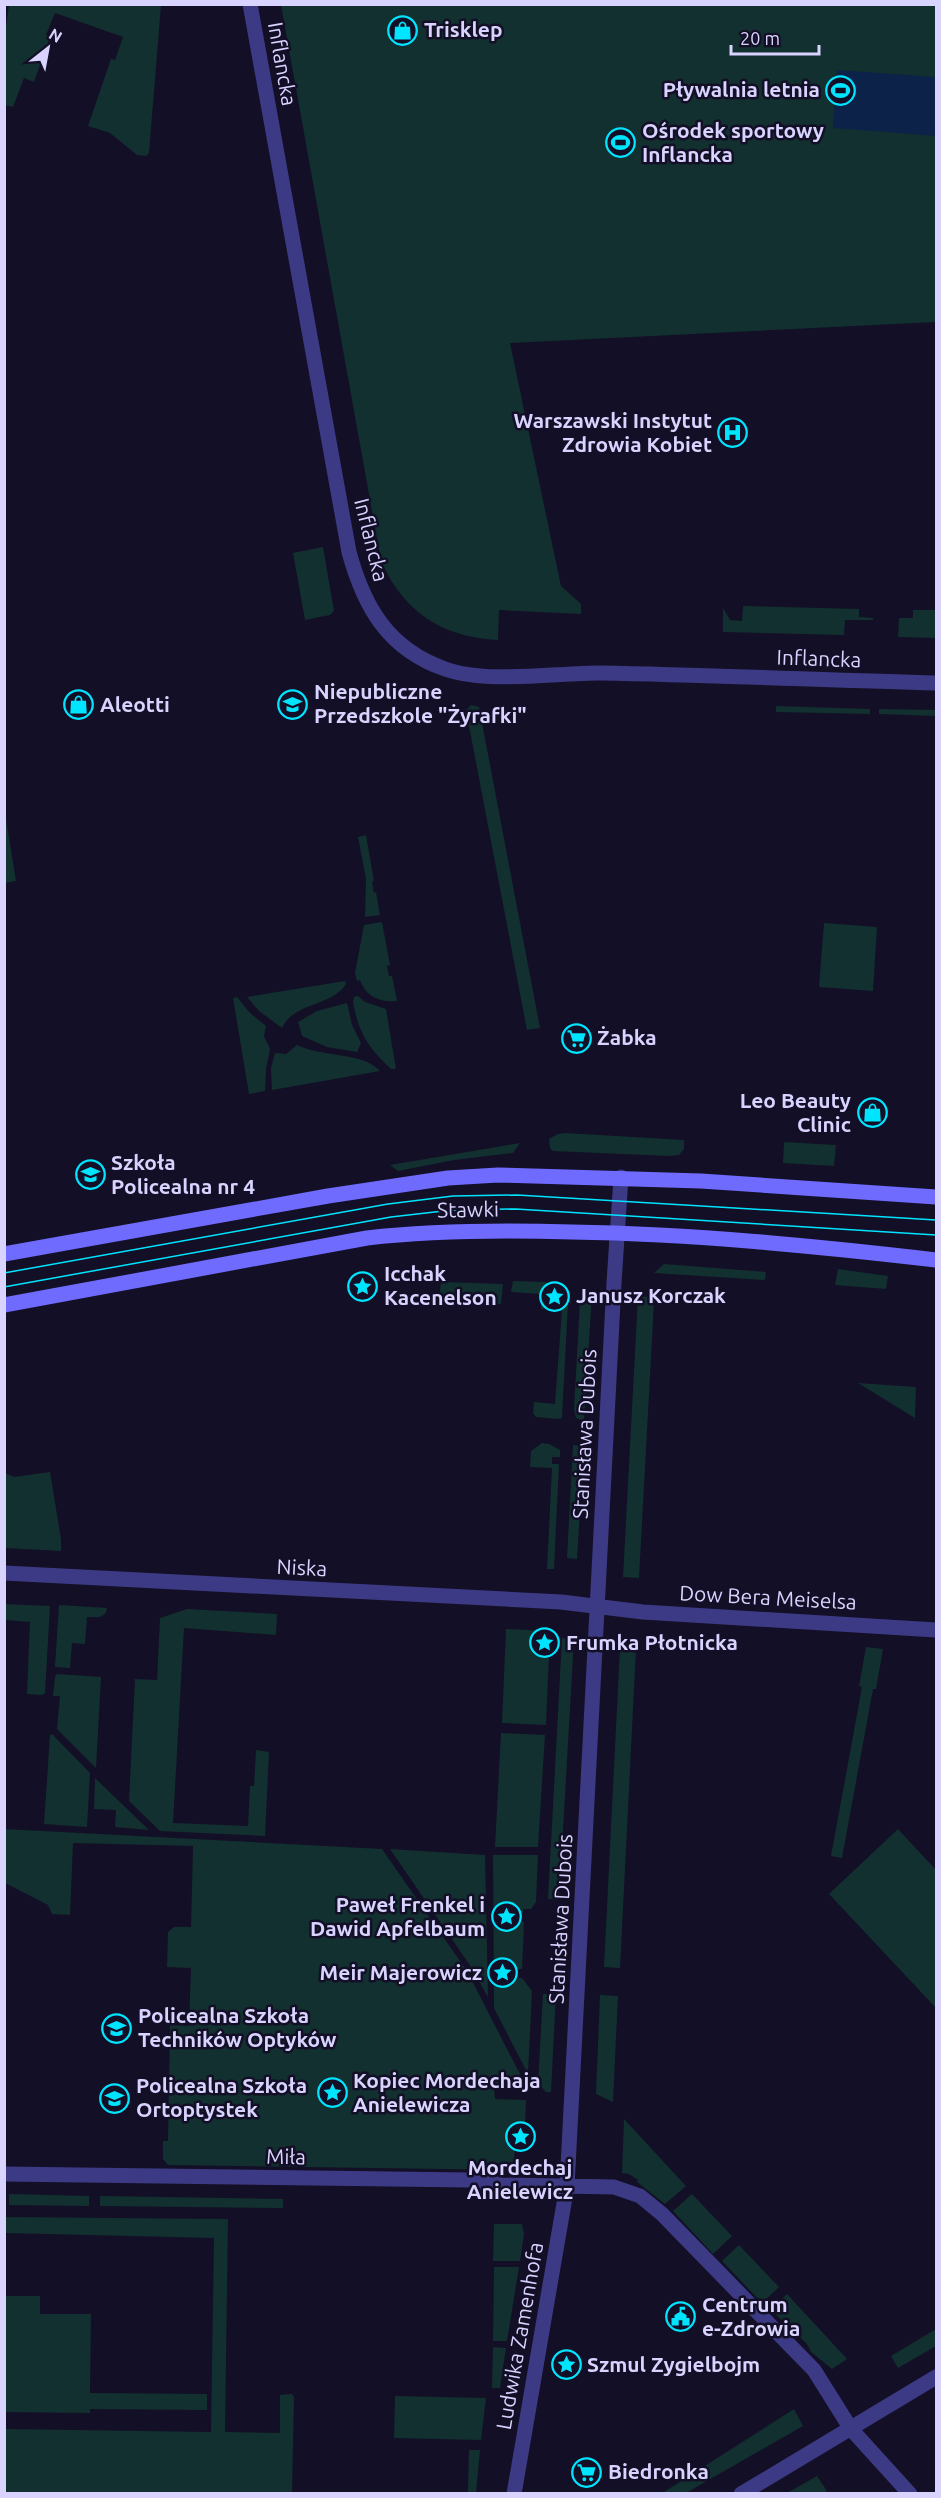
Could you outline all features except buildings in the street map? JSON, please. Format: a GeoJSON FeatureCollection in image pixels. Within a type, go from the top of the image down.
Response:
{"type":"FeatureCollection","features":[{"type":"Feature","properties":{"kind":"street","name":"Inflancka"},"geometry":{"type":"LineString","coordinates":[[250,4],[349,552],[364,600],[377,621],[396,640],[419,657],[446,670],[475,675],[597,673],[936,683]]}},
{"type":"Feature","properties":{"kind":"street","name":"Stawki"},"geometry":{"type":"LineString","coordinates":[[4,1254],[328,1196],[448,1178],[498,1175],[621,1177],[936,1197]]}},
{"type":"Feature","properties":{"kind":"street","name":"Stanisława Dubois"},"geometry":{"type":"LineString","coordinates":[[567,2186],[621,1177]]}},
{"type":"Feature","properties":{"kind":"street","name":"Stawki"},"geometry":{"type":"LineString","coordinates":[[4,1305],[367,1238],[421,1232],[486,1230],[717,1238],[936,1260]]}},
{"type":"Feature","properties":{"kind":"street","name":"Niska"},"geometry":{"type":"LineString","coordinates":[[4,1573],[561,1602],[597,1606]]}},
{"type":"Feature","properties":{"kind":"street","name":"Dow Bera Meiselsa"},"geometry":{"type":"LineString","coordinates":[[597,1606],[643,1612],[936,1630]]}},
{"type":"Feature","properties":{"kind":"street","name":"Miła"},"geometry":{"type":"LineString","coordinates":[[4,2174],[469,2180],[502,2185],[567,2186]]}},
{"type":"Feature","properties":{"kind":"street"},"geometry":{"type":"LineString","coordinates":[[567,2186],[614,2187],[640,2196],[662,2214],[814,2370],[851,2429],[910,2493]]}},
{"type":"Feature","properties":{"kind":"street","name":"Ludwika Zamenhofa"},"geometry":{"type":"LineString","coordinates":[[514,2493],[567,2186]]}},
{"type":"Feature","properties":{"kind":"street"},"geometry":{"type":"LineString","coordinates":[[741,2493],[936,2377]]}},
{"type":"Feature","properties":{"kind":"green space"},"geometry":{"type":"Polygon","coordinates":[[[9,5],[161,5],[149,153],[146,156],[137,155],[110,133],[88,126],[111,59],[115,60],[123,37],[55,13],[46,35],[50,37],[34,82],[24,78],[13,107],[5,105],[5,33],[9,5]]]}},
{"type":"Feature","properties":{"kind":"green space","name":"Ośrodek sportowy Inflancka"},"geometry":{"type":"Polygon","coordinates":[[[281,5],[936,5],[936,322],[510,343],[561,586],[581,604],[581,614],[499,610],[498,640],[459,634],[442,627],[413,608],[390,579],[381,561],[281,5]]]}},
{"type":"Feature","properties":{"kind":"green space"},"geometry":{"type":"Polygon","coordinates":[[[323,547],[334,611],[330,615],[305,620],[293,553],[323,547]]]}},
{"type":"Feature","properties":{"kind":"green space"},"geometry":{"type":"Polygon","coordinates":[[[743,606],[859,609],[859,617],[873,618],[873,620],[845,620],[844,635],[723,632],[723,608],[730,620],[742,621],[743,606]]]}},
{"type":"Feature","properties":{"kind":"green space"},"geometry":{"type":"Polygon","coordinates":[[[913,610],[936,610],[936,638],[898,637],[899,618],[913,618],[913,610]]]}},
{"type":"Feature","properties":{"kind":"green space"},"geometry":{"type":"Polygon","coordinates":[[[471,705],[479,707],[540,1028],[527,1030],[466,710],[471,705]]]}},
{"type":"Feature","properties":{"kind":"green space"},"geometry":{"type":"Polygon","coordinates":[[[776,706],[870,709],[870,714],[776,712],[776,706]]]}},
{"type":"Feature","properties":{"kind":"green space"},"geometry":{"type":"Polygon","coordinates":[[[879,709],[936,710],[936,716],[879,714],[879,709]]]}},
{"type":"Feature","properties":{"kind":"green space"},"geometry":{"type":"Polygon","coordinates":[[[5,813],[16,881],[4,883],[5,813]]]}},
{"type":"Feature","properties":{"kind":"green space"},"geometry":{"type":"Polygon","coordinates":[[[366,835],[374,881],[372,882],[380,915],[365,917],[366,879],[358,837],[366,835]]]}},
{"type":"Feature","properties":{"kind":"green space"},"geometry":{"type":"Polygon","coordinates":[[[382,922],[390,965],[387,966],[389,976],[392,976],[397,1001],[384,1001],[373,997],[365,990],[360,980],[357,981],[355,973],[364,925],[382,922]]]}},
{"type":"Feature","properties":{"kind":"green space"},"geometry":{"type":"Polygon","coordinates":[[[824,923],[877,927],[873,991],[819,987],[824,923]]]}},
{"type":"Feature","properties":{"kind":"green space"},"geometry":{"type":"Polygon","coordinates":[[[345,981],[346,984],[331,997],[295,1013],[282,1028],[259,1011],[247,997],[345,981]]]}},
{"type":"Feature","properties":{"kind":"green space"},"geometry":{"type":"Polygon","coordinates":[[[358,996],[365,1002],[386,1009],[396,1069],[391,1069],[376,1054],[366,1039],[358,1023],[353,1002],[354,997],[358,996]]]}},
{"type":"Feature","properties":{"kind":"green space"},"geometry":{"type":"Polygon","coordinates":[[[237,997],[250,1013],[266,1026],[264,1036],[270,1049],[265,1091],[249,1094],[233,998],[237,997]]]}},
{"type":"Feature","properties":{"kind":"green space"},"geometry":{"type":"Polygon","coordinates":[[[347,1003],[352,1025],[361,1043],[357,1052],[327,1047],[302,1036],[298,1022],[317,1011],[347,1003]]]}},
{"type":"Feature","properties":{"kind":"green space"},"geometry":{"type":"Polygon","coordinates":[[[297,1045],[364,1061],[380,1071],[272,1090],[271,1068],[275,1053],[286,1054],[297,1045]]]}},
{"type":"Feature","properties":{"kind":"green space"},"geometry":{"type":"Polygon","coordinates":[[[565,1133],[684,1140],[684,1149],[679,1155],[670,1156],[553,1151],[550,1148],[549,1139],[565,1133]]]}},
{"type":"Feature","properties":{"kind":"green space"},"geometry":{"type":"Polygon","coordinates":[[[784,1142],[836,1145],[834,1166],[783,1163],[784,1142]]]}},
{"type":"Feature","properties":{"kind":"green space"},"geometry":{"type":"Polygon","coordinates":[[[520,1143],[513,1153],[454,1160],[398,1171],[390,1165],[520,1143]]]}},
{"type":"Feature","properties":{"kind":"green space"},"geometry":{"type":"Polygon","coordinates":[[[664,1264],[766,1272],[765,1280],[654,1273],[664,1264]]]}},
{"type":"Feature","properties":{"kind":"green space"},"geometry":{"type":"Polygon","coordinates":[[[838,1269],[888,1276],[886,1289],[835,1285],[838,1269]]]}},
{"type":"Feature","properties":{"kind":"green space"},"geometry":{"type":"Polygon","coordinates":[[[513,1281],[545,1282],[568,1303],[562,1418],[536,1417],[533,1413],[534,1402],[555,1404],[562,1310],[541,1309],[541,1294],[511,1292],[513,1281]]]}},
{"type":"Feature","properties":{"kind":"green space"},"geometry":{"type":"Polygon","coordinates":[[[441,1282],[503,1284],[501,1304],[439,1300],[441,1282]]]}},
{"type":"Feature","properties":{"kind":"green space"},"geometry":{"type":"Polygon","coordinates":[[[587,1293],[592,1294],[584,1421],[576,1418],[574,1409],[580,1300],[587,1293]]]}},
{"type":"Feature","properties":{"kind":"green space"},"geometry":{"type":"Polygon","coordinates":[[[638,1296],[649,1297],[654,1302],[639,1578],[623,1577],[638,1296]]]}},
{"type":"Feature","properties":{"kind":"green space"},"geometry":{"type":"Polygon","coordinates":[[[858,1383],[916,1387],[915,1418],[858,1383]]]}},
{"type":"Feature","properties":{"kind":"green space"},"geometry":{"type":"Polygon","coordinates":[[[542,1443],[560,1450],[560,1457],[552,1457],[552,1464],[559,1464],[554,1569],[547,1569],[552,1468],[530,1467],[531,1451],[542,1443]]]}},
{"type":"Feature","properties":{"kind":"green space"},"geometry":{"type":"Polygon","coordinates":[[[573,1445],[584,1446],[577,1559],[567,1558],[573,1445]]]}},
{"type":"Feature","properties":{"kind":"green space"},"geometry":{"type":"Polygon","coordinates":[[[50,1472],[61,1551],[5,1548],[5,1473],[14,1477],[50,1472]]]}},
{"type":"Feature","properties":{"kind":"green space"},"geometry":{"type":"Polygon","coordinates":[[[4,1604],[50,1606],[45,1693],[42,1695],[27,1694],[30,1622],[5,1620],[4,1604]]]}},
{"type":"Feature","properties":{"kind":"green space"},"geometry":{"type":"Polygon","coordinates":[[[59,1605],[107,1608],[106,1613],[100,1617],[87,1617],[85,1644],[72,1643],[70,1668],[55,1667],[59,1605]]]}},
{"type":"Feature","properties":{"kind":"green space"},"geometry":{"type":"Polygon","coordinates":[[[187,1609],[277,1614],[276,1635],[184,1628],[173,1823],[248,1826],[250,1786],[254,1786],[256,1750],[269,1752],[265,1836],[160,1831],[129,1801],[135,1679],[157,1680],[160,1618],[187,1609]]]}},
{"type":"Feature","properties":{"kind":"green space"},"geometry":{"type":"Polygon","coordinates":[[[506,1629],[550,1631],[546,1725],[502,1723],[506,1629]]]}},
{"type":"Feature","properties":{"kind":"green space"},"geometry":{"type":"Polygon","coordinates":[[[562,1638],[574,1639],[559,1900],[548,1899],[562,1638]]]}},
{"type":"Feature","properties":{"kind":"green space"},"geometry":{"type":"Polygon","coordinates":[[[866,1647],[883,1649],[876,1689],[873,1689],[842,1858],[831,1856],[862,1687],[859,1686],[866,1647]]]}},
{"type":"Feature","properties":{"kind":"green space"},"geometry":{"type":"Polygon","coordinates":[[[620,1648],[636,1649],[620,1968],[604,1967],[620,1648]]]}},
{"type":"Feature","properties":{"kind":"green space"},"geometry":{"type":"Polygon","coordinates":[[[57,1674],[101,1677],[96,1768],[57,1729],[60,1696],[53,1696],[57,1674]]]}},
{"type":"Feature","properties":{"kind":"green space"},"geometry":{"type":"Polygon","coordinates":[[[501,1733],[545,1735],[538,1847],[495,1847],[501,1733]]]}},
{"type":"Feature","properties":{"kind":"green space"},"geometry":{"type":"Polygon","coordinates":[[[52,1734],[90,1773],[87,1827],[44,1824],[50,1735],[52,1734]]]}},
{"type":"Feature","properties":{"kind":"green space"},"geometry":{"type":"Polygon","coordinates":[[[95,1778],[149,1830],[115,1827],[116,1810],[94,1809],[95,1778]]]}},
{"type":"Feature","properties":{"kind":"green space"},"geometry":{"type":"Polygon","coordinates":[[[4,1829],[382,1849],[467,1971],[524,2082],[513,2088],[494,2087],[495,2099],[526,2100],[525,2125],[515,2133],[514,2170],[168,2165],[163,2159],[163,2141],[168,2141],[170,2025],[189,2026],[191,1968],[167,1967],[168,1932],[174,1927],[191,1927],[193,1846],[73,1843],[70,1915],[52,1914],[48,1905],[5,1883],[4,1829]]]}},
{"type":"Feature","properties":{"kind":"green space"},"geometry":{"type":"Polygon","coordinates":[[[898,1829],[936,1870],[936,2008],[829,1894],[898,1829]]]}},
{"type":"Feature","properties":{"kind":"green space"},"geometry":{"type":"Polygon","coordinates":[[[390,1849],[485,1855],[488,1997],[469,1964],[390,1849]]]}},
{"type":"Feature","properties":{"kind":"green space"},"geometry":{"type":"Polygon","coordinates":[[[493,1855],[538,1855],[536,1902],[531,1909],[523,1909],[523,1913],[502,1912],[501,1921],[524,1922],[522,1969],[500,1969],[499,1977],[522,1978],[532,1991],[528,2074],[494,2008],[493,1855]]]}},
{"type":"Feature","properties":{"kind":"green space"},"geometry":{"type":"Polygon","coordinates":[[[543,1994],[556,1994],[551,2092],[546,2092],[538,2083],[543,1994]]]}},
{"type":"Feature","properties":{"kind":"green space"},"geometry":{"type":"Polygon","coordinates":[[[600,1995],[618,1996],[613,2102],[596,2094],[600,1995]]]}},
{"type":"Feature","properties":{"kind":"green space"},"geometry":{"type":"Polygon","coordinates":[[[624,2119],[686,2186],[665,2204],[637,2182],[638,2180],[629,2174],[622,2173],[624,2119]]]}},
{"type":"Feature","properties":{"kind":"green space"},"geometry":{"type":"Polygon","coordinates":[[[9,2194],[89,2196],[89,2206],[9,2205],[9,2194]]]}},
{"type":"Feature","properties":{"kind":"green space"},"geometry":{"type":"Polygon","coordinates":[[[692,2194],[732,2236],[713,2254],[673,2211],[692,2194]]]}},
{"type":"Feature","properties":{"kind":"green space"},"geometry":{"type":"Polygon","coordinates":[[[100,2196],[283,2199],[283,2208],[100,2206],[100,2196]]]}},
{"type":"Feature","properties":{"kind":"green space"},"geometry":{"type":"Polygon","coordinates":[[[5,2217],[228,2219],[225,2432],[280,2433],[280,2395],[292,2394],[294,2397],[292,2493],[5,2493],[5,2429],[211,2432],[214,2238],[5,2233],[5,2217]]]}},
{"type":"Feature","properties":{"kind":"green space"},"geometry":{"type":"Polygon","coordinates":[[[494,2224],[522,2224],[524,2234],[520,2261],[493,2261],[494,2224]]]}},
{"type":"Feature","properties":{"kind":"green space"},"geometry":{"type":"Polygon","coordinates":[[[739,2245],[779,2287],[762,2303],[722,2261],[739,2245]]]}},
{"type":"Feature","properties":{"kind":"green space"},"geometry":{"type":"Polygon","coordinates":[[[494,2267],[519,2267],[507,2341],[493,2341],[494,2267]]]}},
{"type":"Feature","properties":{"kind":"green space"},"geometry":{"type":"Polygon","coordinates":[[[787,2294],[847,2359],[832,2369],[811,2352],[807,2344],[771,2310],[787,2294]]]}},
{"type":"Feature","properties":{"kind":"green space"},"geometry":{"type":"Polygon","coordinates":[[[5,2296],[40,2296],[40,2314],[91,2314],[90,2393],[207,2394],[207,2410],[90,2409],[90,2413],[5,2412],[5,2296]]]}},
{"type":"Feature","properties":{"kind":"green space"},"geometry":{"type":"Polygon","coordinates":[[[936,2329],[936,2346],[898,2368],[891,2356],[936,2329]]]}},
{"type":"Feature","properties":{"kind":"green space"},"geometry":{"type":"Polygon","coordinates":[[[493,2347],[506,2348],[500,2388],[492,2388],[493,2347]]]}},
{"type":"Feature","properties":{"kind":"green space"},"geometry":{"type":"Polygon","coordinates":[[[395,2396],[486,2398],[481,2440],[394,2438],[395,2396]]]}},
{"type":"Feature","properties":{"kind":"green space"},"geometry":{"type":"Polygon","coordinates":[[[794,2409],[803,2426],[686,2493],[664,2492],[794,2409]]]}},
{"type":"Feature","properties":{"kind":"green space"},"geometry":{"type":"Polygon","coordinates":[[[469,2450],[480,2450],[476,2493],[468,2493],[469,2450]]]}},
{"type":"Feature","properties":{"kind":"green space"},"geometry":{"type":"Polygon","coordinates":[[[817,2476],[827,2491],[787,2493],[817,2476]]]}},
{"type":"Feature","properties":{"kind":"water"},"geometry":{"type":"Polygon","coordinates":[[[837,70],[936,77],[936,136],[833,128],[837,70]]]}},
{"type":"Feature","properties":{"kind":"tram line"},"geometry":{"type":"LineString","coordinates":[[4,1273],[388,1204],[453,1196],[517,1195],[936,1220]]}},
{"type":"Feature","properties":{"kind":"tram line"},"geometry":{"type":"LineString","coordinates":[[4,1287],[391,1217],[452,1210],[516,1209],[936,1235]]}},
{"type":"Feature","properties":{"kind":"place","name":"Trisklep"},"geometry":{"type":"Point","coordinates":[403,30]}},
{"type":"Feature","properties":{"kind":"place","name":"Pływalnia letnia"},"geometry":{"type":"Point","coordinates":[841,90]}},
{"type":"Feature","properties":{"kind":"place","name":"Ośrodek sportowy Inflancka"},"geometry":{"type":"Point","coordinates":[621,143]}},
{"type":"Feature","properties":{"kind":"place","name":"Warszawski Instytut Zdrowia Kobiet"},"geometry":{"type":"Point","coordinates":[733,433]}},
{"type":"Feature","properties":{"kind":"place","name":"Niepubliczne Przedszkole \"Żyrafki\""},"geometry":{"type":"Point","coordinates":[293,704]}},
{"type":"Feature","properties":{"kind":"place","name":"Aleotti"},"geometry":{"type":"Point","coordinates":[79,705]}},
{"type":"Feature","properties":{"kind":"place","name":"Żabka"},"geometry":{"type":"Point","coordinates":[576,1038]}},
{"type":"Feature","properties":{"kind":"place","name":"Leo Beauty Clinic"},"geometry":{"type":"Point","coordinates":[872,1113]}},
{"type":"Feature","properties":{"kind":"place","name":"Szkoła Policealna nr 4"},"geometry":{"type":"Point","coordinates":[90,1175]}},
{"type":"Feature","properties":{"kind":"place","name":"Icchak Kacenelson"},"geometry":{"type":"Point","coordinates":[363,1286]}},
{"type":"Feature","properties":{"kind":"place","name":"Janusz Korczak"},"geometry":{"type":"Point","coordinates":[555,1296]}},
{"type":"Feature","properties":{"kind":"place","name":"Frumka Płotnicka"},"geometry":{"type":"Point","coordinates":[545,1643]}},
{"type":"Feature","properties":{"kind":"place","name":"Paweł Frenkel i Dawid Apfelbaum"},"geometry":{"type":"Point","coordinates":[506,1917]}},
{"type":"Feature","properties":{"kind":"place","name":"Meir Majerowicz"},"geometry":{"type":"Point","coordinates":[503,1973]}},
{"type":"Feature","properties":{"kind":"place","name":"Policealna Szkoła Techników Optyków"},"geometry":{"type":"Point","coordinates":[117,2028]}},
{"type":"Feature","properties":{"kind":"place","name":"Kopiec Mordechaja Anielewicza"},"geometry":{"type":"Point","coordinates":[332,2093]}},
{"type":"Feature","properties":{"kind":"place","name":"Policealna Szkoła Ortoptystek"},"geometry":{"type":"Point","coordinates":[115,2098]}},
{"type":"Feature","properties":{"kind":"place","name":"Mordechaj Anielewicz"},"geometry":{"type":"Point","coordinates":[520,2137]}},
{"type":"Feature","properties":{"kind":"place","name":"Centrum e-Zdrowia"},"geometry":{"type":"Point","coordinates":[681,2317]}},
{"type":"Feature","properties":{"kind":"place","name":"Szmul Zygielbojm"},"geometry":{"type":"Point","coordinates":[566,2365]}},
{"type":"Feature","properties":{"kind":"place","name":"Biedronka"},"geometry":{"type":"Point","coordinates":[587,2472]}}]}
